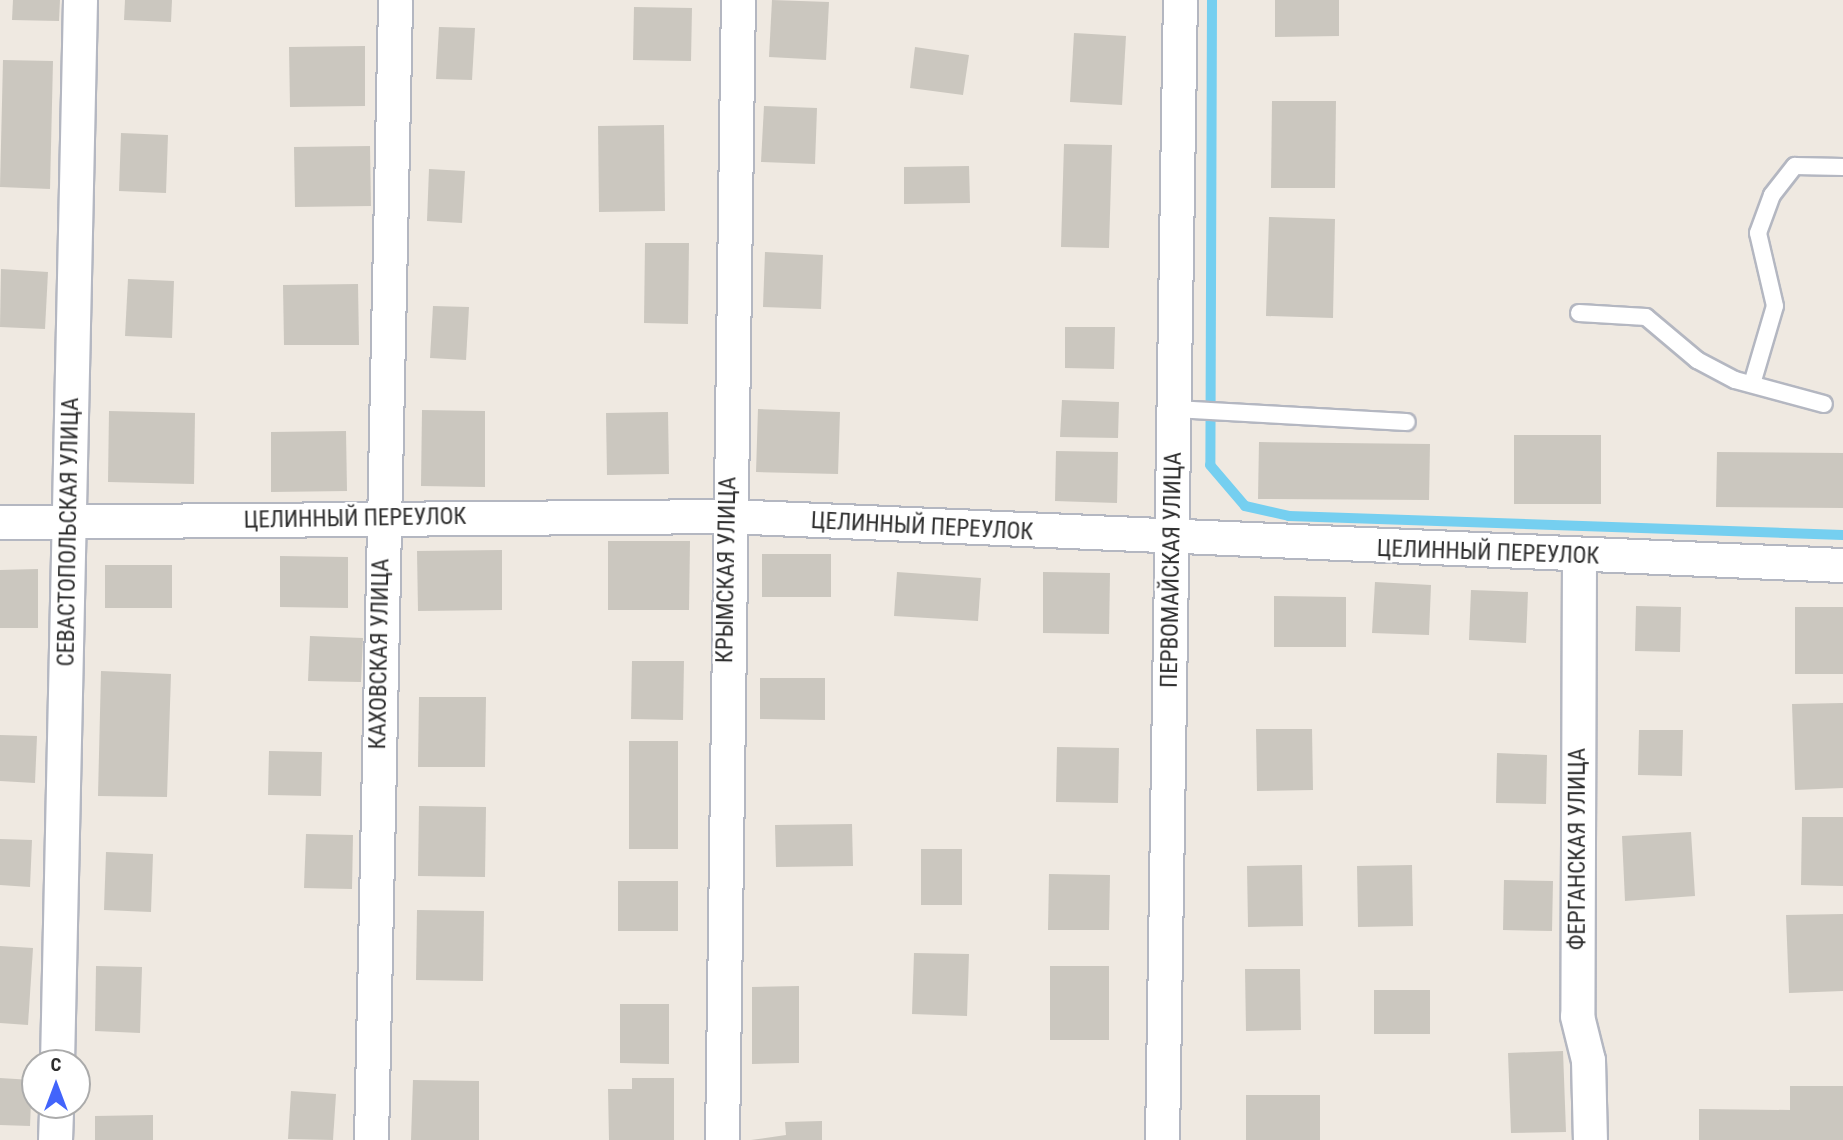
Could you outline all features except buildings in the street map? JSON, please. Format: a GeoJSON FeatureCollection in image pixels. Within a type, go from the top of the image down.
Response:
{"type":"FeatureCollection","features":[{"type":"Feature","properties":{"kind":"street","name":"СЕВАСТОПОЛЬСКАЯ УЛИЦА"},"geometry":{"type":"LineString","coordinates":[[57,1049],[79,0]]}},
{"type":"Feature","properties":{"kind":"street","name":"КАХОВСКАЯ УЛИЦА"},"geometry":{"type":"LineString","coordinates":[[371,1140],[395,0]]}},
{"type":"Feature","properties":{"kind":"street","name":"КРЫМСКАЯ УЛИЦА"},"geometry":{"type":"LineString","coordinates":[[722,1140],[727,516],[737,0]]}},
{"type":"Feature","properties":{"kind":"street","name":"ПЕРВОМАЙСКАЯ УЛИЦА"},"geometry":{"type":"LineString","coordinates":[[1162,1140],[1174,540],[1180,0]]}},
{"type":"Feature","properties":{"kind":"street","name":"ЦЕЛИННЫЙ ПЕРЕУЛОК"},"geometry":{"type":"LineString","coordinates":[[0,523],[727,516],[1174,540],[1843,565]]}},
{"type":"Feature","properties":{"kind":"street","name":"ФЕРГАНСКАЯ УЛИЦА"},"geometry":{"type":"LineString","coordinates":[[1579,557],[1577,1016],[1588,1060],[1590,1140]]}},
{"type":"Feature","properties":{"kind":"street"},"geometry":{"type":"LineString","coordinates":[[55,1140],[56,1119]]}},
{"type":"Feature","properties":{"kind":"lane"},"geometry":{"type":"LineString","coordinates":[[1752,384],[1775,306],[1758,233],[1772,195],[1796,166],[1843,167]]}},
{"type":"Feature","properties":{"kind":"lane"},"geometry":{"type":"LineString","coordinates":[[1579,313],[1646,317],[1697,360],[1752,384],[1824,404]]}},
{"type":"Feature","properties":{"kind":"lane"},"geometry":{"type":"LineString","coordinates":[[1174,409],[1407,422]]}},
{"type":"Feature","properties":{"kind":"waterway"},"geometry":{"type":"LineString","coordinates":[[1212,0],[1210,465],[1245,506],[1289,516],[1843,535]]}}]}
